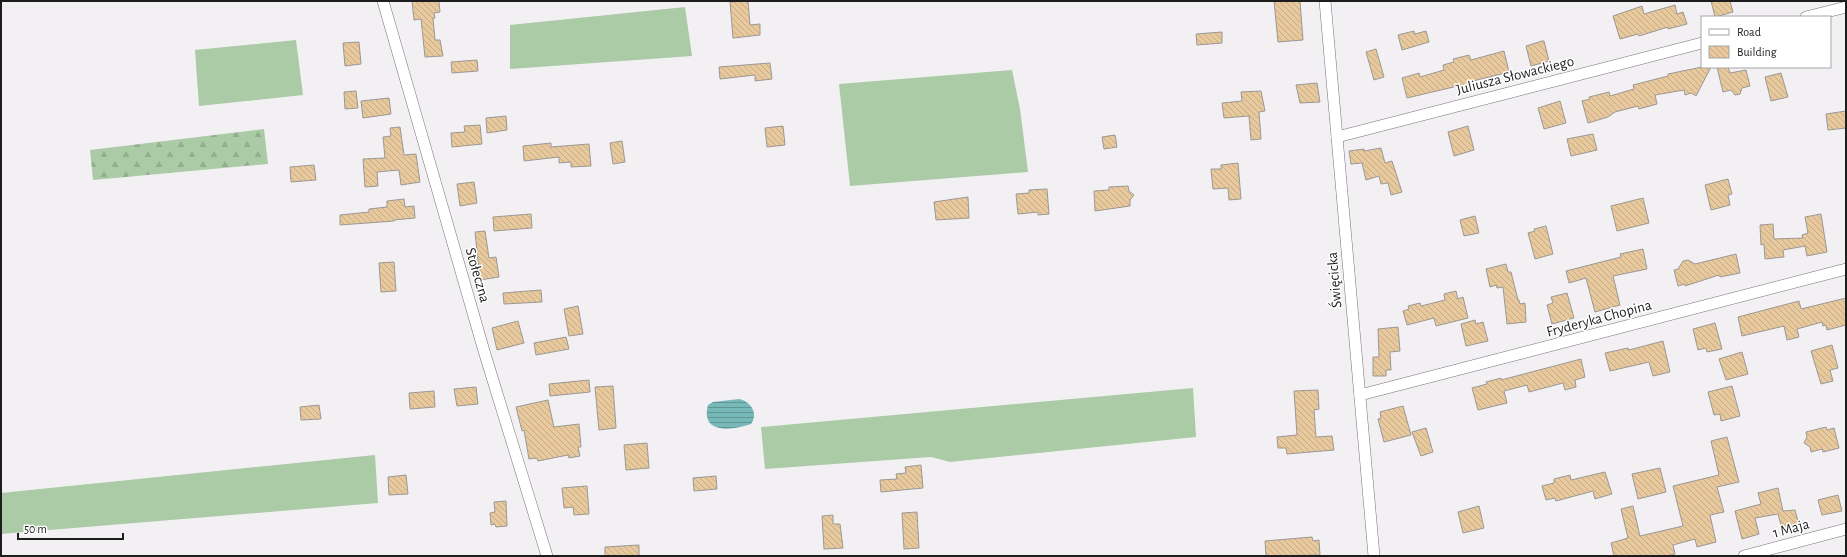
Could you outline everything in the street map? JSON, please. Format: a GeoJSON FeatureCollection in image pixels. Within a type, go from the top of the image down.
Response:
{"type":"FeatureCollection","features":[{"type":"Feature","properties":{"kind":"street","name":"Stołeczna"},"geometry":{"type":"LineString","coordinates":[[383,1],[484,351],[546,556]]}},
{"type":"Feature","properties":{"kind":"street","name":"Święcicka"},"geometry":{"type":"LineString","coordinates":[[1325,1],[1374,556]]}},
{"type":"Feature","properties":{"kind":"street"},"geometry":{"type":"LineString","coordinates":[[1810,16],[1846,7]]}},
{"type":"Feature","properties":{"kind":"street","name":"Juliusza Słowackiego"},"geometry":{"type":"LineString","coordinates":[[1336,137],[1701,43]]}},
{"type":"Feature","properties":{"kind":"street","name":"Fryderyka Chopina"},"geometry":{"type":"LineString","coordinates":[[1360,395],[1846,269]]}},
{"type":"Feature","properties":{"kind":"street","name":"1 Maja"},"geometry":{"type":"LineString","coordinates":[[1744,556],[1846,529]]}},
{"type":"Feature","properties":{"kind":"green space"},"geometry":{"type":"Polygon","coordinates":[[[685,7],[692,56],[510,69],[510,25],[685,7]]]}},
{"type":"Feature","properties":{"kind":"green space"},"geometry":{"type":"Polygon","coordinates":[[[296,40],[303,95],[199,106],[195,50],[296,40]]]}},
{"type":"Feature","properties":{"kind":"green space"},"geometry":{"type":"Polygon","coordinates":[[[1012,70],[1020,109],[1028,172],[850,186],[839,84],[1012,70]]]}},
{"type":"Feature","properties":{"kind":"green space"},"geometry":{"type":"Polygon","coordinates":[[[264,129],[268,164],[93,180],[90,150],[264,129]]]}},
{"type":"Feature","properties":{"kind":"green space"},"geometry":{"type":"Polygon","coordinates":[[[1193,388],[1196,437],[950,462],[931,457],[765,469],[761,427],[1193,388]]]}},
{"type":"Feature","properties":{"kind":"green space"},"geometry":{"type":"Polygon","coordinates":[[[375,455],[378,503],[1,534],[1,493],[375,455]]]}},
{"type":"Feature","properties":{"kind":"water"},"geometry":{"type":"Polygon","coordinates":[[[739,399],[747,402],[754,412],[751,424],[727,429],[713,426],[709,421],[707,414],[708,405],[713,402],[739,399]]]}},
{"type":"Feature","properties":{"kind":"building"},"geometry":{"type":"Polygon","coordinates":[[[412,1],[439,1],[440,12],[434,13],[435,18],[433,18],[435,40],[440,40],[443,56],[425,57],[421,19],[414,20],[412,1]]]}},
{"type":"Feature","properties":{"kind":"building"},"geometry":{"type":"Polygon","coordinates":[[[748,1],[750,25],[760,24],[760,35],[733,38],[730,2],[748,1]]]}},
{"type":"Feature","properties":{"kind":"building"},"geometry":{"type":"Polygon","coordinates":[[[1274,1],[1300,1],[1303,40],[1278,42],[1274,1]]]}},
{"type":"Feature","properties":{"kind":"building"},"geometry":{"type":"Polygon","coordinates":[[[1711,1],[1730,1],[1733,12],[1715,16],[1711,1]]]}},
{"type":"Feature","properties":{"kind":"building"},"geometry":{"type":"Polygon","coordinates":[[[1675,5],[1677,14],[1683,12],[1687,24],[1668,29],[1668,27],[1639,36],[1638,34],[1620,39],[1613,16],[1642,6],[1644,14],[1675,5]]]}},
{"type":"Feature","properties":{"kind":"building"},"geometry":{"type":"Polygon","coordinates":[[[1414,31],[1415,34],[1426,31],[1429,42],[1402,50],[1398,35],[1414,31]]]}},
{"type":"Feature","properties":{"kind":"building"},"geometry":{"type":"Polygon","coordinates":[[[1222,32],[1222,43],[1197,45],[1196,34],[1222,32]]]}},
{"type":"Feature","properties":{"kind":"building"},"geometry":{"type":"Polygon","coordinates":[[[1544,41],[1549,61],[1531,66],[1526,46],[1544,41]]]}},
{"type":"Feature","properties":{"kind":"building"},"geometry":{"type":"Polygon","coordinates":[[[359,42],[361,64],[345,66],[343,43],[359,42]]]}},
{"type":"Feature","properties":{"kind":"building"},"geometry":{"type":"Polygon","coordinates":[[[1376,49],[1384,77],[1374,80],[1366,52],[1376,49]]]}},
{"type":"Feature","properties":{"kind":"building"},"geometry":{"type":"Polygon","coordinates":[[[1504,51],[1509,72],[1473,81],[1474,84],[1462,87],[1462,85],[1407,98],[1402,78],[1419,73],[1420,77],[1444,70],[1443,65],[1454,62],[1453,59],[1469,55],[1471,60],[1504,51]]]}},
{"type":"Feature","properties":{"kind":"building"},"geometry":{"type":"Polygon","coordinates":[[[477,60],[478,71],[452,73],[451,62],[477,60]]]}},
{"type":"Feature","properties":{"kind":"building"},"geometry":{"type":"Polygon","coordinates":[[[770,63],[772,79],[755,81],[755,75],[720,79],[719,67],[770,63]]]}},
{"type":"Feature","properties":{"kind":"building"},"geometry":{"type":"Polygon","coordinates":[[[1701,67],[1710,68],[1696,96],[1691,93],[1685,95],[1684,90],[1655,95],[1657,104],[1639,109],[1638,106],[1615,112],[1608,117],[1588,123],[1582,101],[1590,99],[1589,97],[1609,92],[1610,96],[1634,89],[1633,85],[1668,76],[1668,74],[1701,67]]]}},
{"type":"Feature","properties":{"kind":"building"},"geometry":{"type":"Polygon","coordinates":[[[1717,68],[1728,68],[1730,73],[1746,70],[1750,86],[1742,88],[1740,94],[1735,95],[1731,90],[1723,92],[1717,68]]]}},
{"type":"Feature","properties":{"kind":"building"},"geometry":{"type":"Polygon","coordinates":[[[1781,73],[1788,97],[1771,101],[1765,77],[1781,73]]]}},
{"type":"Feature","properties":{"kind":"building"},"geometry":{"type":"Polygon","coordinates":[[[1317,83],[1320,102],[1300,103],[1296,85],[1317,83]]]}},
{"type":"Feature","properties":{"kind":"building"},"geometry":{"type":"Polygon","coordinates":[[[356,91],[358,108],[345,109],[344,92],[356,91]]]}},
{"type":"Feature","properties":{"kind":"building"},"geometry":{"type":"Polygon","coordinates":[[[1261,91],[1265,111],[1259,112],[1261,139],[1251,140],[1249,116],[1224,118],[1222,103],[1242,101],[1241,92],[1261,91]]]}},
{"type":"Feature","properties":{"kind":"building"},"geometry":{"type":"Polygon","coordinates":[[[389,98],[391,114],[363,118],[361,101],[389,98]]]}},
{"type":"Feature","properties":{"kind":"building"},"geometry":{"type":"Polygon","coordinates":[[[1560,101],[1566,123],[1544,129],[1538,108],[1560,101]]]}},
{"type":"Feature","properties":{"kind":"building"},"geometry":{"type":"Polygon","coordinates":[[[1846,111],[1846,128],[1828,130],[1826,114],[1846,111]]]}},
{"type":"Feature","properties":{"kind":"building"},"geometry":{"type":"Polygon","coordinates":[[[506,116],[507,130],[487,133],[486,118],[506,116]]]}},
{"type":"Feature","properties":{"kind":"building"},"geometry":{"type":"Polygon","coordinates":[[[480,125],[482,144],[452,147],[451,133],[465,132],[464,126],[480,125]]]}},
{"type":"Feature","properties":{"kind":"building"},"geometry":{"type":"Polygon","coordinates":[[[783,126],[785,145],[767,147],[765,128],[783,126]]]}},
{"type":"Feature","properties":{"kind":"building"},"geometry":{"type":"Polygon","coordinates":[[[1468,126],[1474,150],[1454,156],[1448,132],[1468,126]]]}},
{"type":"Feature","properties":{"kind":"building"},"geometry":{"type":"Polygon","coordinates":[[[400,127],[404,155],[416,154],[420,182],[401,185],[399,170],[377,172],[378,186],[365,187],[363,159],[385,158],[383,137],[391,136],[390,128],[400,127]]]}},
{"type":"Feature","properties":{"kind":"building"},"geometry":{"type":"Polygon","coordinates":[[[1593,134],[1597,150],[1571,156],[1567,139],[1593,134]]]}},
{"type":"Feature","properties":{"kind":"building"},"geometry":{"type":"Polygon","coordinates":[[[1115,135],[1117,147],[1104,149],[1102,137],[1115,135]]]}},
{"type":"Feature","properties":{"kind":"building"},"geometry":{"type":"Polygon","coordinates":[[[622,141],[625,162],[613,164],[610,143],[622,141]]]}},
{"type":"Feature","properties":{"kind":"building"},"geometry":{"type":"Polygon","coordinates":[[[551,143],[551,147],[589,144],[591,166],[571,167],[571,162],[559,163],[559,157],[524,161],[523,146],[551,143]]]}},
{"type":"Feature","properties":{"kind":"building"},"geometry":{"type":"Polygon","coordinates":[[[1381,148],[1385,163],[1392,161],[1402,192],[1391,195],[1388,183],[1381,184],[1379,176],[1366,180],[1362,163],[1351,164],[1349,151],[1364,149],[1364,151],[1381,148]]]}},
{"type":"Feature","properties":{"kind":"building"},"geometry":{"type":"Polygon","coordinates":[[[1238,163],[1241,199],[1229,200],[1228,188],[1213,189],[1211,169],[1221,169],[1221,165],[1238,163]]]}},
{"type":"Feature","properties":{"kind":"building"},"geometry":{"type":"Polygon","coordinates":[[[314,165],[316,180],[291,182],[290,167],[314,165]]]}},
{"type":"Feature","properties":{"kind":"building"},"geometry":{"type":"Polygon","coordinates":[[[1728,179],[1732,194],[1728,195],[1730,205],[1711,210],[1705,185],[1728,179]]]}},
{"type":"Feature","properties":{"kind":"building"},"geometry":{"type":"Polygon","coordinates":[[[474,182],[477,203],[460,206],[457,184],[474,182]]]}},
{"type":"Feature","properties":{"kind":"building"},"geometry":{"type":"Polygon","coordinates":[[[1128,186],[1129,191],[1134,195],[1130,200],[1130,206],[1095,211],[1094,191],[1109,190],[1109,187],[1128,186]]]}},
{"type":"Feature","properties":{"kind":"building"},"geometry":{"type":"Polygon","coordinates":[[[1047,189],[1049,214],[1038,215],[1038,212],[1018,214],[1016,194],[1029,193],[1029,190],[1047,189]]]}},
{"type":"Feature","properties":{"kind":"building"},"geometry":{"type":"Polygon","coordinates":[[[968,197],[969,218],[936,220],[934,202],[968,197]]]}},
{"type":"Feature","properties":{"kind":"building"},"geometry":{"type":"Polygon","coordinates":[[[1643,198],[1649,223],[1617,231],[1611,206],[1643,198]]]}},
{"type":"Feature","properties":{"kind":"building"},"geometry":{"type":"Polygon","coordinates":[[[404,199],[405,207],[414,206],[415,218],[340,225],[340,215],[369,212],[369,209],[387,207],[387,201],[404,199]]]}},
{"type":"Feature","properties":{"kind":"building"},"geometry":{"type":"Polygon","coordinates":[[[531,214],[532,228],[494,231],[493,217],[531,214]]]}},
{"type":"Feature","properties":{"kind":"building"},"geometry":{"type":"Polygon","coordinates":[[[1821,214],[1827,252],[1807,256],[1805,246],[1783,250],[1784,257],[1765,259],[1764,244],[1761,245],[1760,225],[1773,224],[1774,239],[1803,238],[1802,235],[1808,233],[1805,217],[1821,214]]]}},
{"type":"Feature","properties":{"kind":"building"},"geometry":{"type":"Polygon","coordinates":[[[1475,216],[1479,233],[1464,236],[1460,220],[1475,216]]]}},
{"type":"Feature","properties":{"kind":"building"},"geometry":{"type":"Polygon","coordinates":[[[1546,226],[1553,254],[1535,259],[1528,233],[1535,231],[1534,229],[1546,226]]]}},
{"type":"Feature","properties":{"kind":"building"},"geometry":{"type":"Polygon","coordinates":[[[485,231],[489,258],[496,257],[499,277],[480,280],[475,232],[485,231]]]}},
{"type":"Feature","properties":{"kind":"building"},"geometry":{"type":"Polygon","coordinates":[[[1643,249],[1647,269],[1613,276],[1620,305],[1595,312],[1586,278],[1569,283],[1566,271],[1621,257],[1620,254],[1643,249]]]}},
{"type":"Feature","properties":{"kind":"building"},"geometry":{"type":"Polygon","coordinates":[[[1736,254],[1740,273],[1720,277],[1719,275],[1685,286],[1685,284],[1678,286],[1674,270],[1678,269],[1683,261],[1688,260],[1695,264],[1736,254]]]}},
{"type":"Feature","properties":{"kind":"building"},"geometry":{"type":"Polygon","coordinates":[[[394,262],[396,291],[381,292],[379,263],[394,262]]]}},
{"type":"Feature","properties":{"kind":"building"},"geometry":{"type":"Polygon","coordinates":[[[1506,264],[1508,272],[1511,272],[1518,300],[1520,304],[1525,303],[1526,322],[1507,324],[1503,287],[1497,288],[1496,285],[1490,287],[1486,269],[1506,264]]]}},
{"type":"Feature","properties":{"kind":"building"},"geometry":{"type":"Polygon","coordinates":[[[541,290],[542,302],[504,304],[503,293],[541,290]]]}},
{"type":"Feature","properties":{"kind":"building"},"geometry":{"type":"Polygon","coordinates":[[[1456,291],[1458,299],[1463,297],[1468,318],[1436,326],[1434,318],[1407,325],[1403,311],[1409,309],[1408,306],[1420,303],[1421,306],[1445,300],[1444,294],[1456,291]]]}},
{"type":"Feature","properties":{"kind":"building"},"geometry":{"type":"Polygon","coordinates":[[[1567,293],[1574,318],[1552,324],[1547,305],[1553,303],[1551,297],[1567,293]]]}},
{"type":"Feature","properties":{"kind":"building"},"geometry":{"type":"Polygon","coordinates":[[[1846,298],[1846,325],[1827,330],[1826,325],[1823,326],[1822,322],[1797,329],[1799,337],[1787,340],[1784,326],[1742,336],[1738,317],[1799,301],[1801,309],[1846,298]]]}},
{"type":"Feature","properties":{"kind":"building"},"geometry":{"type":"Polygon","coordinates":[[[578,306],[583,334],[569,336],[564,309],[578,306]]]}},
{"type":"Feature","properties":{"kind":"building"},"geometry":{"type":"Polygon","coordinates":[[[1475,320],[1476,324],[1483,322],[1488,341],[1466,346],[1461,324],[1475,320]]]}},
{"type":"Feature","properties":{"kind":"building"},"geometry":{"type":"Polygon","coordinates":[[[518,321],[524,343],[497,350],[492,328],[518,321]]]}},
{"type":"Feature","properties":{"kind":"building"},"geometry":{"type":"Polygon","coordinates":[[[1715,323],[1722,349],[1707,352],[1706,348],[1698,350],[1693,329],[1715,323]]]}},
{"type":"Feature","properties":{"kind":"building"},"geometry":{"type":"Polygon","coordinates":[[[1398,327],[1400,351],[1390,352],[1391,370],[1386,370],[1386,376],[1373,376],[1373,357],[1379,357],[1378,329],[1398,327]]]}},
{"type":"Feature","properties":{"kind":"building"},"geometry":{"type":"Polygon","coordinates":[[[566,337],[569,349],[536,355],[534,343],[566,337]]]}},
{"type":"Feature","properties":{"kind":"building"},"geometry":{"type":"Polygon","coordinates":[[[1663,341],[1670,372],[1653,376],[1649,362],[1610,371],[1605,353],[1628,348],[1629,350],[1663,341]]]}},
{"type":"Feature","properties":{"kind":"building"},"geometry":{"type":"Polygon","coordinates":[[[1832,345],[1838,368],[1830,370],[1833,381],[1821,384],[1811,351],[1832,345]]]}},
{"type":"Feature","properties":{"kind":"building"},"geometry":{"type":"Polygon","coordinates":[[[1742,352],[1748,374],[1726,380],[1719,359],[1742,352]]]}},
{"type":"Feature","properties":{"kind":"building"},"geometry":{"type":"Polygon","coordinates":[[[1581,359],[1585,377],[1575,380],[1576,387],[1565,390],[1563,383],[1529,392],[1527,385],[1504,391],[1507,403],[1478,410],[1472,388],[1501,378],[1501,380],[1581,359]]]}},
{"type":"Feature","properties":{"kind":"building"},"geometry":{"type":"Polygon","coordinates":[[[589,380],[590,392],[550,396],[549,384],[589,380]]]}},
{"type":"Feature","properties":{"kind":"building"},"geometry":{"type":"Polygon","coordinates":[[[613,386],[616,428],[599,430],[595,387],[613,386]]]}},
{"type":"Feature","properties":{"kind":"building"},"geometry":{"type":"Polygon","coordinates":[[[1732,386],[1740,416],[1721,421],[1720,414],[1714,415],[1708,392],[1732,386]]]}},
{"type":"Feature","properties":{"kind":"building"},"geometry":{"type":"Polygon","coordinates":[[[476,387],[478,404],[457,406],[454,389],[476,387]]]}},
{"type":"Feature","properties":{"kind":"building"},"geometry":{"type":"Polygon","coordinates":[[[1318,390],[1319,409],[1314,410],[1316,437],[1332,436],[1334,450],[1287,454],[1286,448],[1278,448],[1277,437],[1297,435],[1294,391],[1318,390]]]}},
{"type":"Feature","properties":{"kind":"building"},"geometry":{"type":"Polygon","coordinates":[[[434,391],[435,407],[410,409],[409,393],[434,391]]]}},
{"type":"Feature","properties":{"kind":"building"},"geometry":{"type":"Polygon","coordinates":[[[548,400],[554,427],[579,424],[581,447],[578,447],[580,456],[569,458],[568,455],[538,461],[537,458],[529,459],[524,430],[522,431],[516,407],[548,400]]]}},
{"type":"Feature","properties":{"kind":"building"},"geometry":{"type":"Polygon","coordinates":[[[319,405],[321,419],[301,420],[300,407],[319,405]]]}},
{"type":"Feature","properties":{"kind":"building"},"geometry":{"type":"Polygon","coordinates":[[[1403,406],[1411,435],[1384,442],[1378,419],[1381,418],[1380,412],[1403,406]]]}},
{"type":"Feature","properties":{"kind":"building"},"geometry":{"type":"Polygon","coordinates":[[[1826,427],[1827,430],[1834,428],[1839,448],[1823,452],[1822,449],[1811,452],[1810,447],[1804,443],[1807,437],[1806,432],[1826,427]]]}},
{"type":"Feature","properties":{"kind":"building"},"geometry":{"type":"Polygon","coordinates":[[[1426,428],[1433,452],[1421,456],[1412,432],[1426,428]]]}},
{"type":"Feature","properties":{"kind":"building"},"geometry":{"type":"Polygon","coordinates":[[[1727,437],[1739,482],[1717,487],[1724,512],[1710,515],[1716,542],[1697,547],[1695,539],[1673,545],[1675,554],[1667,556],[1614,556],[1611,543],[1628,538],[1621,509],[1633,506],[1640,536],[1683,526],[1673,486],[1719,475],[1711,441],[1727,437]]]}},
{"type":"Feature","properties":{"kind":"building"},"geometry":{"type":"Polygon","coordinates":[[[647,443],[649,468],[626,470],[624,445],[647,443]]]}},
{"type":"Feature","properties":{"kind":"building"},"geometry":{"type":"Polygon","coordinates":[[[921,465],[923,488],[881,492],[880,480],[897,479],[896,474],[906,473],[905,467],[921,465]]]}},
{"type":"Feature","properties":{"kind":"building"},"geometry":{"type":"Polygon","coordinates":[[[1660,468],[1666,492],[1638,499],[1632,474],[1660,468]]]}},
{"type":"Feature","properties":{"kind":"building"},"geometry":{"type":"Polygon","coordinates":[[[1605,472],[1612,494],[1595,499],[1593,491],[1556,501],[1555,498],[1546,500],[1542,486],[1554,483],[1554,479],[1570,475],[1571,480],[1605,472]]]}},
{"type":"Feature","properties":{"kind":"building"},"geometry":{"type":"Polygon","coordinates":[[[406,475],[408,494],[389,495],[388,477],[406,475]]]}},
{"type":"Feature","properties":{"kind":"building"},"geometry":{"type":"Polygon","coordinates":[[[716,476],[717,489],[694,491],[693,478],[716,476]]]}},
{"type":"Feature","properties":{"kind":"building"},"geometry":{"type":"Polygon","coordinates":[[[587,486],[589,514],[574,515],[573,507],[564,508],[562,488],[587,486]]]}},
{"type":"Feature","properties":{"kind":"building"},"geometry":{"type":"Polygon","coordinates":[[[1778,488],[1783,511],[1795,510],[1799,525],[1782,529],[1778,514],[1755,518],[1759,534],[1742,539],[1735,511],[1761,504],[1758,493],[1778,488]]]}},
{"type":"Feature","properties":{"kind":"building"},"geometry":{"type":"Polygon","coordinates":[[[1838,495],[1842,511],[1822,515],[1818,500],[1838,495]]]}},
{"type":"Feature","properties":{"kind":"building"},"geometry":{"type":"Polygon","coordinates":[[[506,501],[507,526],[496,527],[495,524],[491,525],[490,513],[495,512],[494,502],[506,501]]]}},
{"type":"Feature","properties":{"kind":"building"},"geometry":{"type":"Polygon","coordinates":[[[1479,506],[1484,528],[1463,533],[1458,512],[1479,506]]]}},
{"type":"Feature","properties":{"kind":"building"},"geometry":{"type":"Polygon","coordinates":[[[917,512],[919,548],[904,549],[902,513],[917,512]]]}},
{"type":"Feature","properties":{"kind":"building"},"geometry":{"type":"Polygon","coordinates":[[[833,515],[833,524],[840,524],[843,548],[824,549],[822,516],[833,515]]]}},
{"type":"Feature","properties":{"kind":"building"},"geometry":{"type":"Polygon","coordinates":[[[1312,537],[1313,541],[1319,540],[1320,555],[1266,556],[1265,541],[1312,537]]]}},
{"type":"Feature","properties":{"kind":"building"},"geometry":{"type":"Polygon","coordinates":[[[639,545],[639,556],[605,556],[605,547],[639,545]]]}}]}
